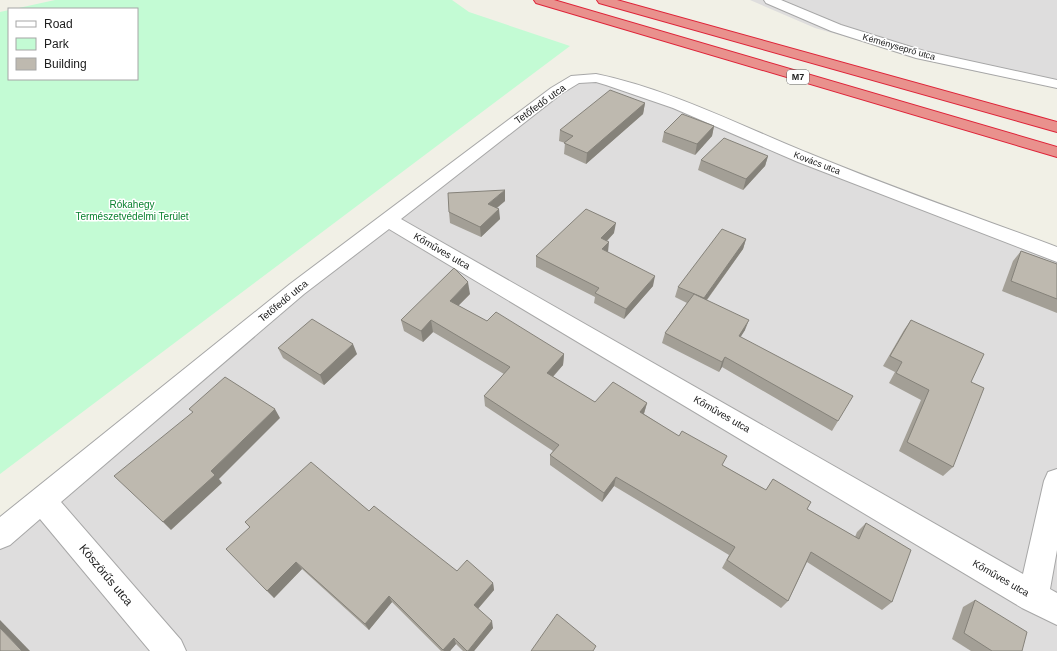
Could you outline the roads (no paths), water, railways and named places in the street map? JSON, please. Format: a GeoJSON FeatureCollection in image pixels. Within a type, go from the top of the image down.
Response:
{"type":"FeatureCollection","features":[{"type":"Feature","properties":{"kind":"highway","name":"M7"},"geometry":{"type":"LineString","coordinates":[[540,0],[1057,152]]}},
{"type":"Feature","properties":{"kind":"highway","name":"M7"},"geometry":{"type":"LineString","coordinates":[[603,0],[1057,127]]}},
{"type":"Feature","properties":{"kind":"street","name":"Kéményseprő utca"},"geometry":{"type":"LineString","coordinates":[[770,0],[836,28],[920,55],[1057,84]]}},
{"type":"Feature","properties":{"kind":"street","name":"Kovács utca"},"geometry":{"type":"LineString","coordinates":[[576,79],[596,78],[610,81],[679,105],[804,158],[1057,255]]}},
{"type":"Feature","properties":{"kind":"street","name":"Tetőfedő utca"},"geometry":{"type":"LineString","coordinates":[[0,536],[297,289],[386,219],[556,91],[576,79]]}},
{"type":"Feature","properties":{"kind":"street","name":"Kőműves utca"},"geometry":{"type":"LineString","coordinates":[[386,219],[1057,610]]}},
{"type":"Feature","properties":{"kind":"street"},"geometry":{"type":"LineString","coordinates":[[1033,597],[1057,481]]}},
{"type":"Feature","properties":{"kind":"street","name":"Köszörűs utca"},"geometry":{"type":"LineString","coordinates":[[42,500],[170,651]]}},
{"type":"Feature","properties":{"kind":"park label","name":"Rókahegy Természetvédelmi Terület"},"geometry":{"type":"Point","coordinates":[132,210]}}]}
